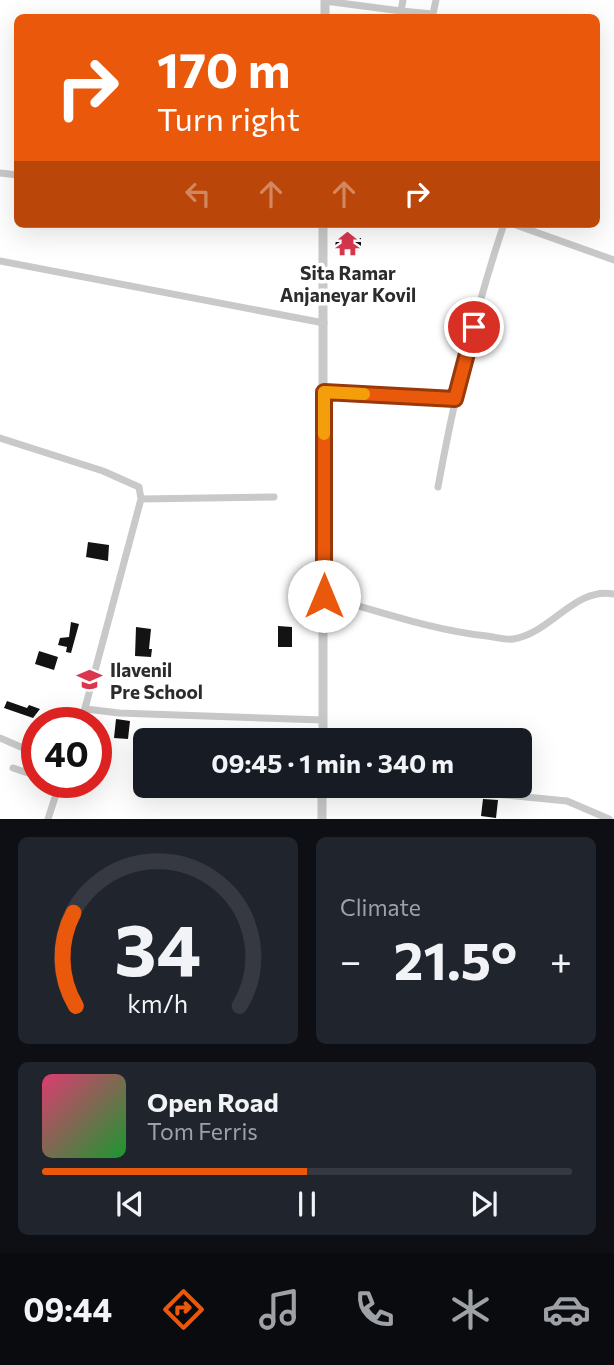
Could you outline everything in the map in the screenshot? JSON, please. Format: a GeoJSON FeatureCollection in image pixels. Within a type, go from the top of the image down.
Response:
{"type":"FeatureCollection","features":[{"type":"Feature","properties":{"kind":"street"},"geometry":{"type":"LineString","coordinates":[[325,0],[433,14],[436,0]]}},
{"type":"Feature","properties":{"kind":"street"},"geometry":{"type":"LineString","coordinates":[[401,11],[402,0]]}},
{"type":"Feature","properties":{"kind":"street"},"geometry":{"type":"LineString","coordinates":[[323,228],[323,728]]}},
{"type":"Feature","properties":{"kind":"street"},"geometry":{"type":"LineString","coordinates":[[438,487],[455,399],[486,278],[503,228]]}},
{"type":"Feature","properties":{"kind":"street"},"geometry":{"type":"LineString","coordinates":[[524,228],[614,260]]}},
{"type":"Feature","properties":{"kind":"street"},"geometry":{"type":"LineString","coordinates":[[0,261],[324,323]]}},
{"type":"Feature","properties":{"kind":"street"},"geometry":{"type":"LineString","coordinates":[[324,392],[455,399]]}},
{"type":"Feature","properties":{"kind":"street"},"geometry":{"type":"LineString","coordinates":[[0,438],[133,482],[139,487],[141,499],[87,707]]}},
{"type":"Feature","properties":{"kind":"street"},"geometry":{"type":"LineString","coordinates":[[141,499],[274,497]]}},
{"type":"Feature","properties":{"kind":"street"},"geometry":{"type":"LineString","coordinates":[[324,596],[460,633],[513,639],[544,626],[573,604],[605,592],[614,594]]}},
{"type":"Feature","properties":{"kind":"street"},"geometry":{"type":"LineString","coordinates":[[112,712],[323,720]]}},
{"type":"Feature","properties":{"kind":"street"},"geometry":{"type":"LineString","coordinates":[[0,738],[21,747]]}},
{"type":"Feature","properties":{"kind":"street"},"geometry":{"type":"LineString","coordinates":[[13,768],[21,771]]}},
{"type":"Feature","properties":{"kind":"street"},"geometry":{"type":"LineString","coordinates":[[48,819],[54,798]]}},
{"type":"Feature","properties":{"kind":"street"},"geometry":{"type":"LineString","coordinates":[[322,798],[323,819]]}},
{"type":"Feature","properties":{"kind":"street"},"geometry":{"type":"LineString","coordinates":[[529,798],[567,802],[609,819]]}},
{"type":"Feature","properties":{"kind":"building","name":"Sita Ramar Anjaneyar Kovil"},"geometry":{"type":"Polygon","coordinates":[[[336,238],[361,238],[361,250],[335,249],[336,238]]]}},
{"type":"Feature","properties":{"kind":"building"},"geometry":{"type":"Polygon","coordinates":[[[88,542],[109,545],[108,561],[86,557],[88,542]]]}},
{"type":"Feature","properties":{"kind":"building"},"geometry":{"type":"Polygon","coordinates":[[[71,622],[79,624],[71,653],[66,652],[67,647],[58,645],[60,638],[69,637],[71,622]]]}},
{"type":"Feature","properties":{"kind":"building"},"geometry":{"type":"Polygon","coordinates":[[[278,626],[292,627],[292,647],[278,647],[278,626]]]}},
{"type":"Feature","properties":{"kind":"building"},"geometry":{"type":"Polygon","coordinates":[[[136,627],[151,629],[151,657],[135,656],[136,627]]]}},
{"type":"Feature","properties":{"kind":"building"},"geometry":{"type":"Polygon","coordinates":[[[39,651],[58,657],[54,670],[35,664],[39,651]]]}},
{"type":"Feature","properties":{"kind":"building"},"geometry":{"type":"Polygon","coordinates":[[[7,701],[24,707],[21,707],[21,714],[4,708],[7,701]]]}},
{"type":"Feature","properties":{"kind":"building"},"geometry":{"type":"Polygon","coordinates":[[[116,719],[130,721],[128,739],[114,738],[116,719]]]}},
{"type":"Feature","properties":{"kind":"building"},"geometry":{"type":"Polygon","coordinates":[[[483,799],[498,800],[496,818],[481,816],[483,799]]]}},
{"type":"Feature","properties":{"kind":"slow traffic"},"geometry":{"type":"LineString","coordinates":[[324,434],[324,392],[364,394]]}},
{"type":"Feature","properties":{"kind":"place","name":"Sita Ramar Anjaneyar Kovil"},"geometry":{"type":"Point","coordinates":[348,244]}},
{"type":"Feature","properties":{"kind":"place","name":"Ilavenil Pre School"},"geometry":{"type":"Point","coordinates":[90,680]}},
{"type":"Feature","properties":{"kind":"route"},"geometry":{"type":"LineString","coordinates":[[324,596],[324,392],[455,399],[474,327]]}}]}
